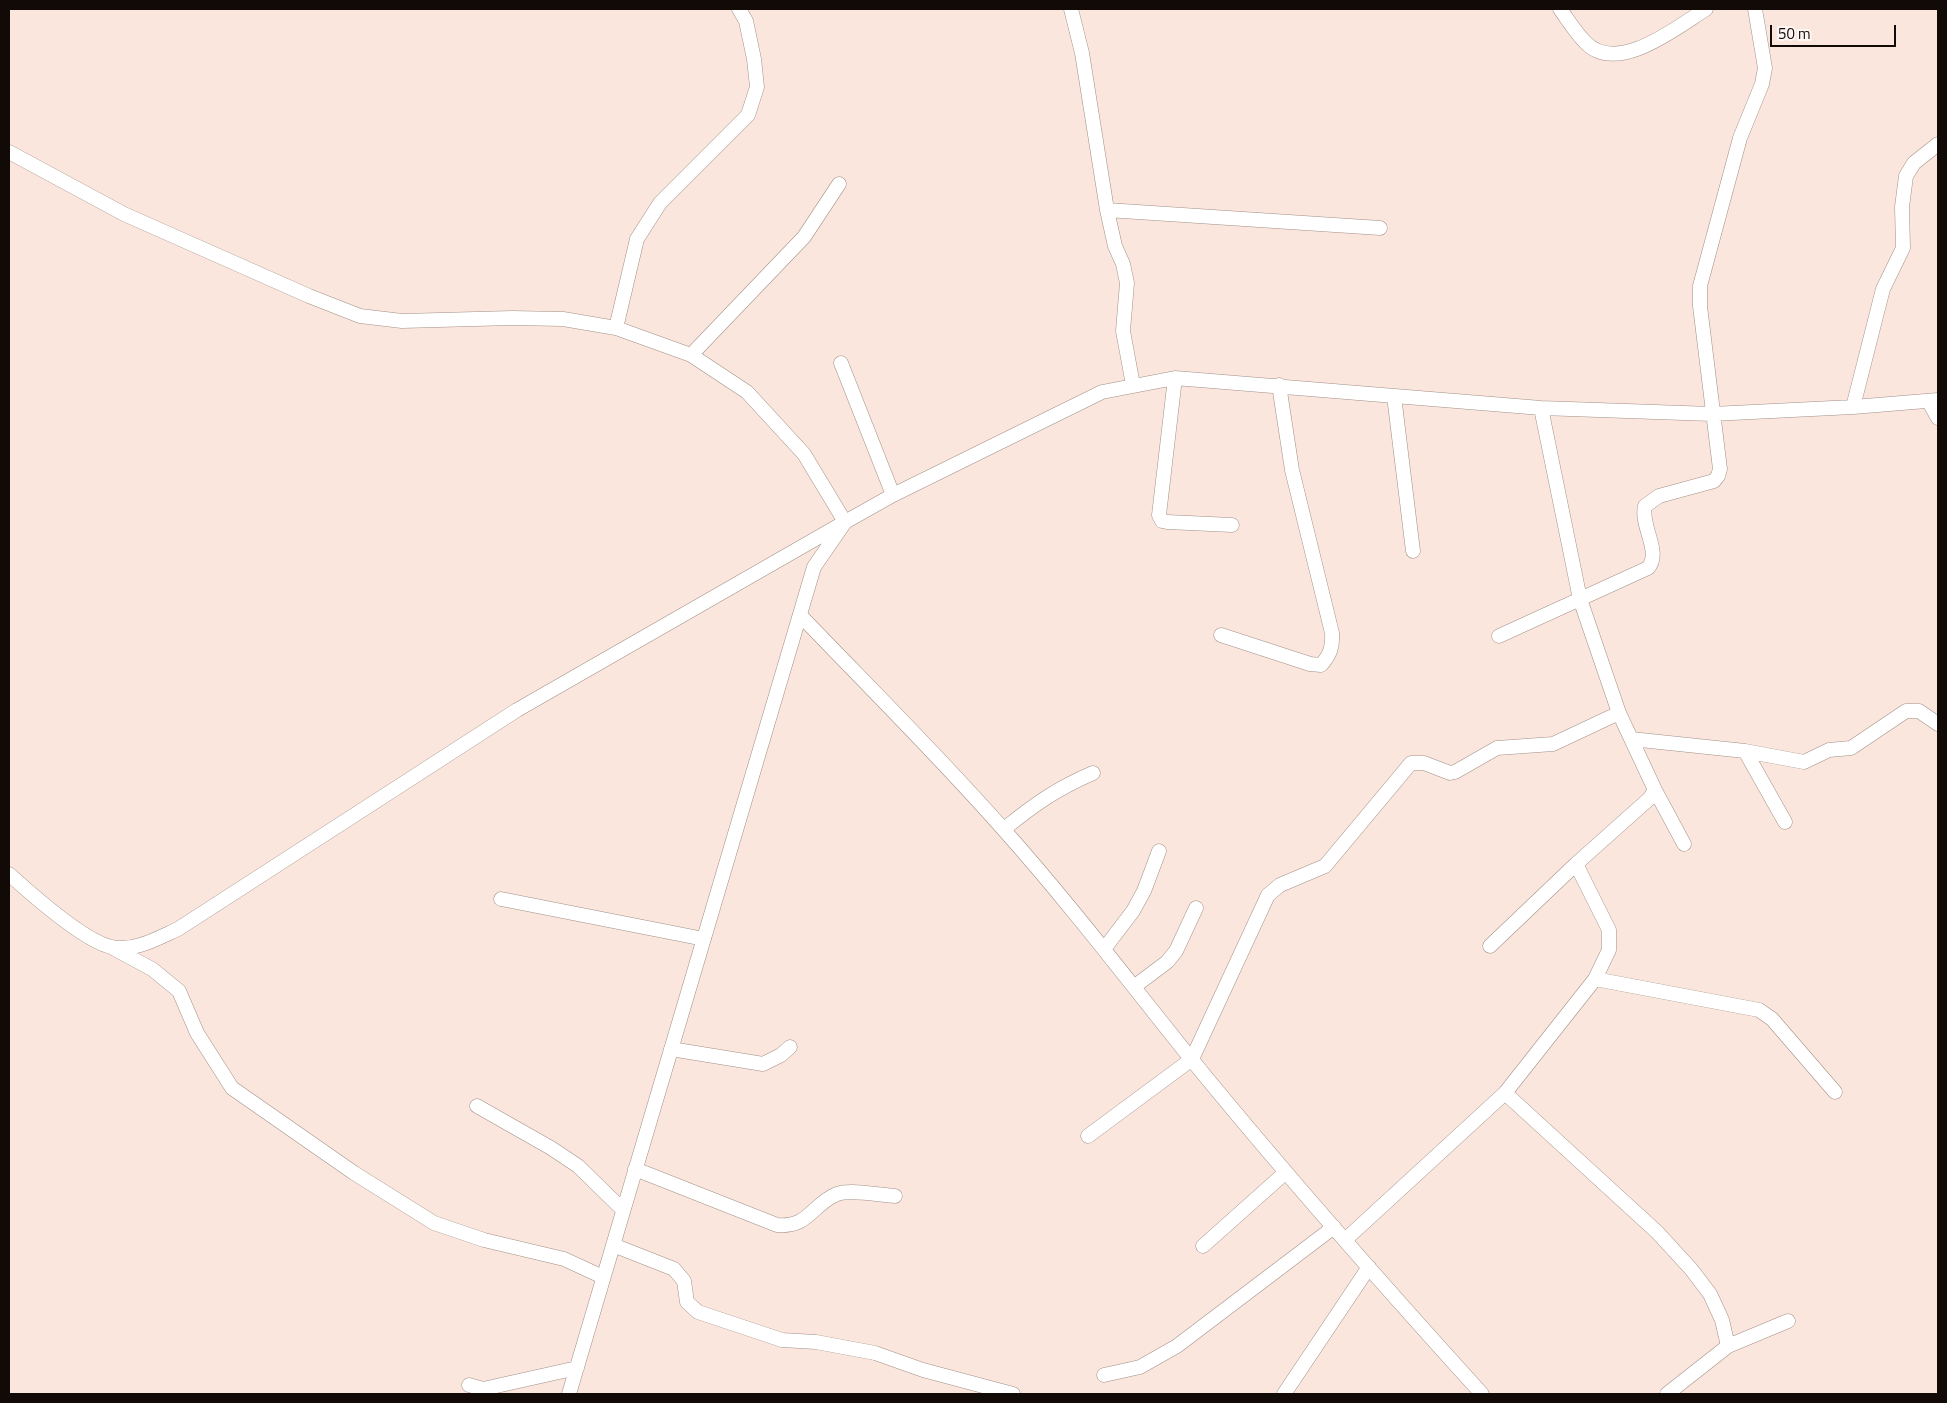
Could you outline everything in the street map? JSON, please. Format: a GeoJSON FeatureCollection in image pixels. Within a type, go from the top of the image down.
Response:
{"type":"FeatureCollection","features":[{"type":"Feature","properties":{"kind":"street"},"geometry":{"type":"LineString","coordinates":[[616,328],[638,238],[660,203],[748,115],[757,88],[754,59],[748,31],[739,9]]}},
{"type":"Feature","properties":{"kind":"street"},"geometry":{"type":"LineString","coordinates":[[1071,9],[1082,53],[1106,210],[1127,283],[1123,331],[1133,385]]}},
{"type":"Feature","properties":{"kind":"street"},"geometry":{"type":"LineString","coordinates":[[1560,9],[1587,44],[1600,51],[1614,55],[1627,53],[1651,42],[1706,9]]}},
{"type":"Feature","properties":{"kind":"street"},"geometry":{"type":"LineString","coordinates":[[1499,636],[1648,568],[1652,563],[1653,556],[1644,521],[1645,506],[1659,496],[1714,481],[1718,476],[1720,469],[1700,306],[1700,286],[1740,138],[1762,84],[1765,68],[1755,9]]}},
{"type":"Feature","properties":{"kind":"street"},"geometry":{"type":"LineString","coordinates":[[1853,407],[1883,289],[1903,248],[1902,208],[1906,176],[1914,164],[1938,144]]}},
{"type":"Feature","properties":{"kind":"street"},"geometry":{"type":"LineString","coordinates":[[9,152],[124,214],[309,296],[360,316],[402,321],[512,318],[563,320],[616,328],[690,355],[746,392],[804,454],[844,522]]}},
{"type":"Feature","properties":{"kind":"street"},"geometry":{"type":"LineString","coordinates":[[690,355],[804,237],[839,184]]}},
{"type":"Feature","properties":{"kind":"street"},"geometry":{"type":"LineString","coordinates":[[1106,210],[1380,228]]}},
{"type":"Feature","properties":{"kind":"street"},"geometry":{"type":"LineString","coordinates":[[841,363],[892,495]]}},
{"type":"Feature","properties":{"kind":"street"},"geometry":{"type":"LineString","coordinates":[[1175,378],[1159,515],[1162,521],[1167,522],[1232,525]]}},
{"type":"Feature","properties":{"kind":"street"},"geometry":{"type":"LineString","coordinates":[[113,948],[143,945],[178,929],[517,710],[892,495],[1102,392],[1175,378],[1279,385],[1541,408],[1712,414],[1933,401],[1938,418]]}},
{"type":"Feature","properties":{"kind":"street"},"geometry":{"type":"LineString","coordinates":[[1221,635],[1310,664],[1321,665],[1329,656],[1333,644],[1332,633],[1292,470],[1279,385]]}},
{"type":"Feature","properties":{"kind":"street"},"geometry":{"type":"LineString","coordinates":[[1394,396],[1413,551]]}},
{"type":"Feature","properties":{"kind":"street"},"geometry":{"type":"LineString","coordinates":[[1541,408],[1580,599],[1619,713],[1655,790],[1684,844]]}},
{"type":"Feature","properties":{"kind":"street"},"geometry":{"type":"LineString","coordinates":[[569,1394],[814,567],[844,522]]}},
{"type":"Feature","properties":{"kind":"street"},"geometry":{"type":"LineString","coordinates":[[800,615],[1004,829],[1286,1172],[1482,1394]]}},
{"type":"Feature","properties":{"kind":"street"},"geometry":{"type":"LineString","coordinates":[[1631,739],[1745,751],[1804,762],[1830,750],[1851,748],[1906,711],[1919,711],[1938,724]]}},
{"type":"Feature","properties":{"kind":"street"},"geometry":{"type":"LineString","coordinates":[[1088,1136],[1192,1059],[1268,895],[1280,885],[1325,866],[1410,764],[1417,762],[1450,773],[1455,772],[1497,748],[1553,744],[1619,713]]}},
{"type":"Feature","properties":{"kind":"street"},"geometry":{"type":"LineString","coordinates":[[1745,751],[1785,822]]}},
{"type":"Feature","properties":{"kind":"street"},"geometry":{"type":"LineString","coordinates":[[1004,829],[1034,804],[1059,788],[1093,773]]}},
{"type":"Feature","properties":{"kind":"street"},"geometry":{"type":"LineString","coordinates":[[1490,946],[1576,864],[1650,798],[1655,790]]}},
{"type":"Feature","properties":{"kind":"street"},"geometry":{"type":"LineString","coordinates":[[1104,949],[1133,911],[1144,891],[1159,851]]}},
{"type":"Feature","properties":{"kind":"street"},"geometry":{"type":"LineString","coordinates":[[1345,1240],[1505,1092],[1595,979],[1609,950],[1609,930],[1576,864]]}},
{"type":"Feature","properties":{"kind":"street"},"geometry":{"type":"LineString","coordinates":[[9,874],[41,903],[100,942],[152,969],[179,991],[197,1033],[232,1088],[354,1173],[434,1223],[476,1238],[564,1259],[603,1277]]}},
{"type":"Feature","properties":{"kind":"street"},"geometry":{"type":"LineString","coordinates":[[501,899],[704,939]]}},
{"type":"Feature","properties":{"kind":"street"},"geometry":{"type":"LineString","coordinates":[[1135,986],[1167,962],[1180,944],[1196,908]]}},
{"type":"Feature","properties":{"kind":"street"},"geometry":{"type":"LineString","coordinates":[[1595,979],[1759,1010],[1772,1019],[1834,1092]]}},
{"type":"Feature","properties":{"kind":"street"},"geometry":{"type":"LineString","coordinates":[[671,1049],[763,1064],[781,1055],[790,1047]]}},
{"type":"Feature","properties":{"kind":"street"},"geometry":{"type":"LineString","coordinates":[[1505,1092],[1657,1232],[1691,1269],[1710,1294],[1722,1320],[1728,1346]]}},
{"type":"Feature","properties":{"kind":"street"},"geometry":{"type":"LineString","coordinates":[[477,1106],[551,1148],[578,1166],[623,1210]]}},
{"type":"Feature","properties":{"kind":"street"},"geometry":{"type":"LineString","coordinates":[[635,1169],[777,1225],[790,1226],[801,1222],[827,1200],[838,1194],[895,1196]]}},
{"type":"Feature","properties":{"kind":"street"},"geometry":{"type":"LineString","coordinates":[[1203,1246],[1286,1172]]}},
{"type":"Feature","properties":{"kind":"street"},"geometry":{"type":"LineString","coordinates":[[1104,1375],[1140,1367],[1176,1346],[1334,1227]]}},
{"type":"Feature","properties":{"kind":"street"},"geometry":{"type":"LineString","coordinates":[[613,1245],[680,1274],[684,1281],[687,1302],[698,1312],[782,1340],[816,1342],[875,1354],[922,1370],[1013,1394]]}},
{"type":"Feature","properties":{"kind":"street"},"geometry":{"type":"LineString","coordinates":[[1284,1394],[1369,1267]]}},
{"type":"Feature","properties":{"kind":"street"},"geometry":{"type":"LineString","coordinates":[[1667,1394],[1728,1346],[1788,1321]]}},
{"type":"Feature","properties":{"kind":"street"},"geometry":{"type":"LineString","coordinates":[[469,1385],[483,1389],[577,1368]]}}]}
